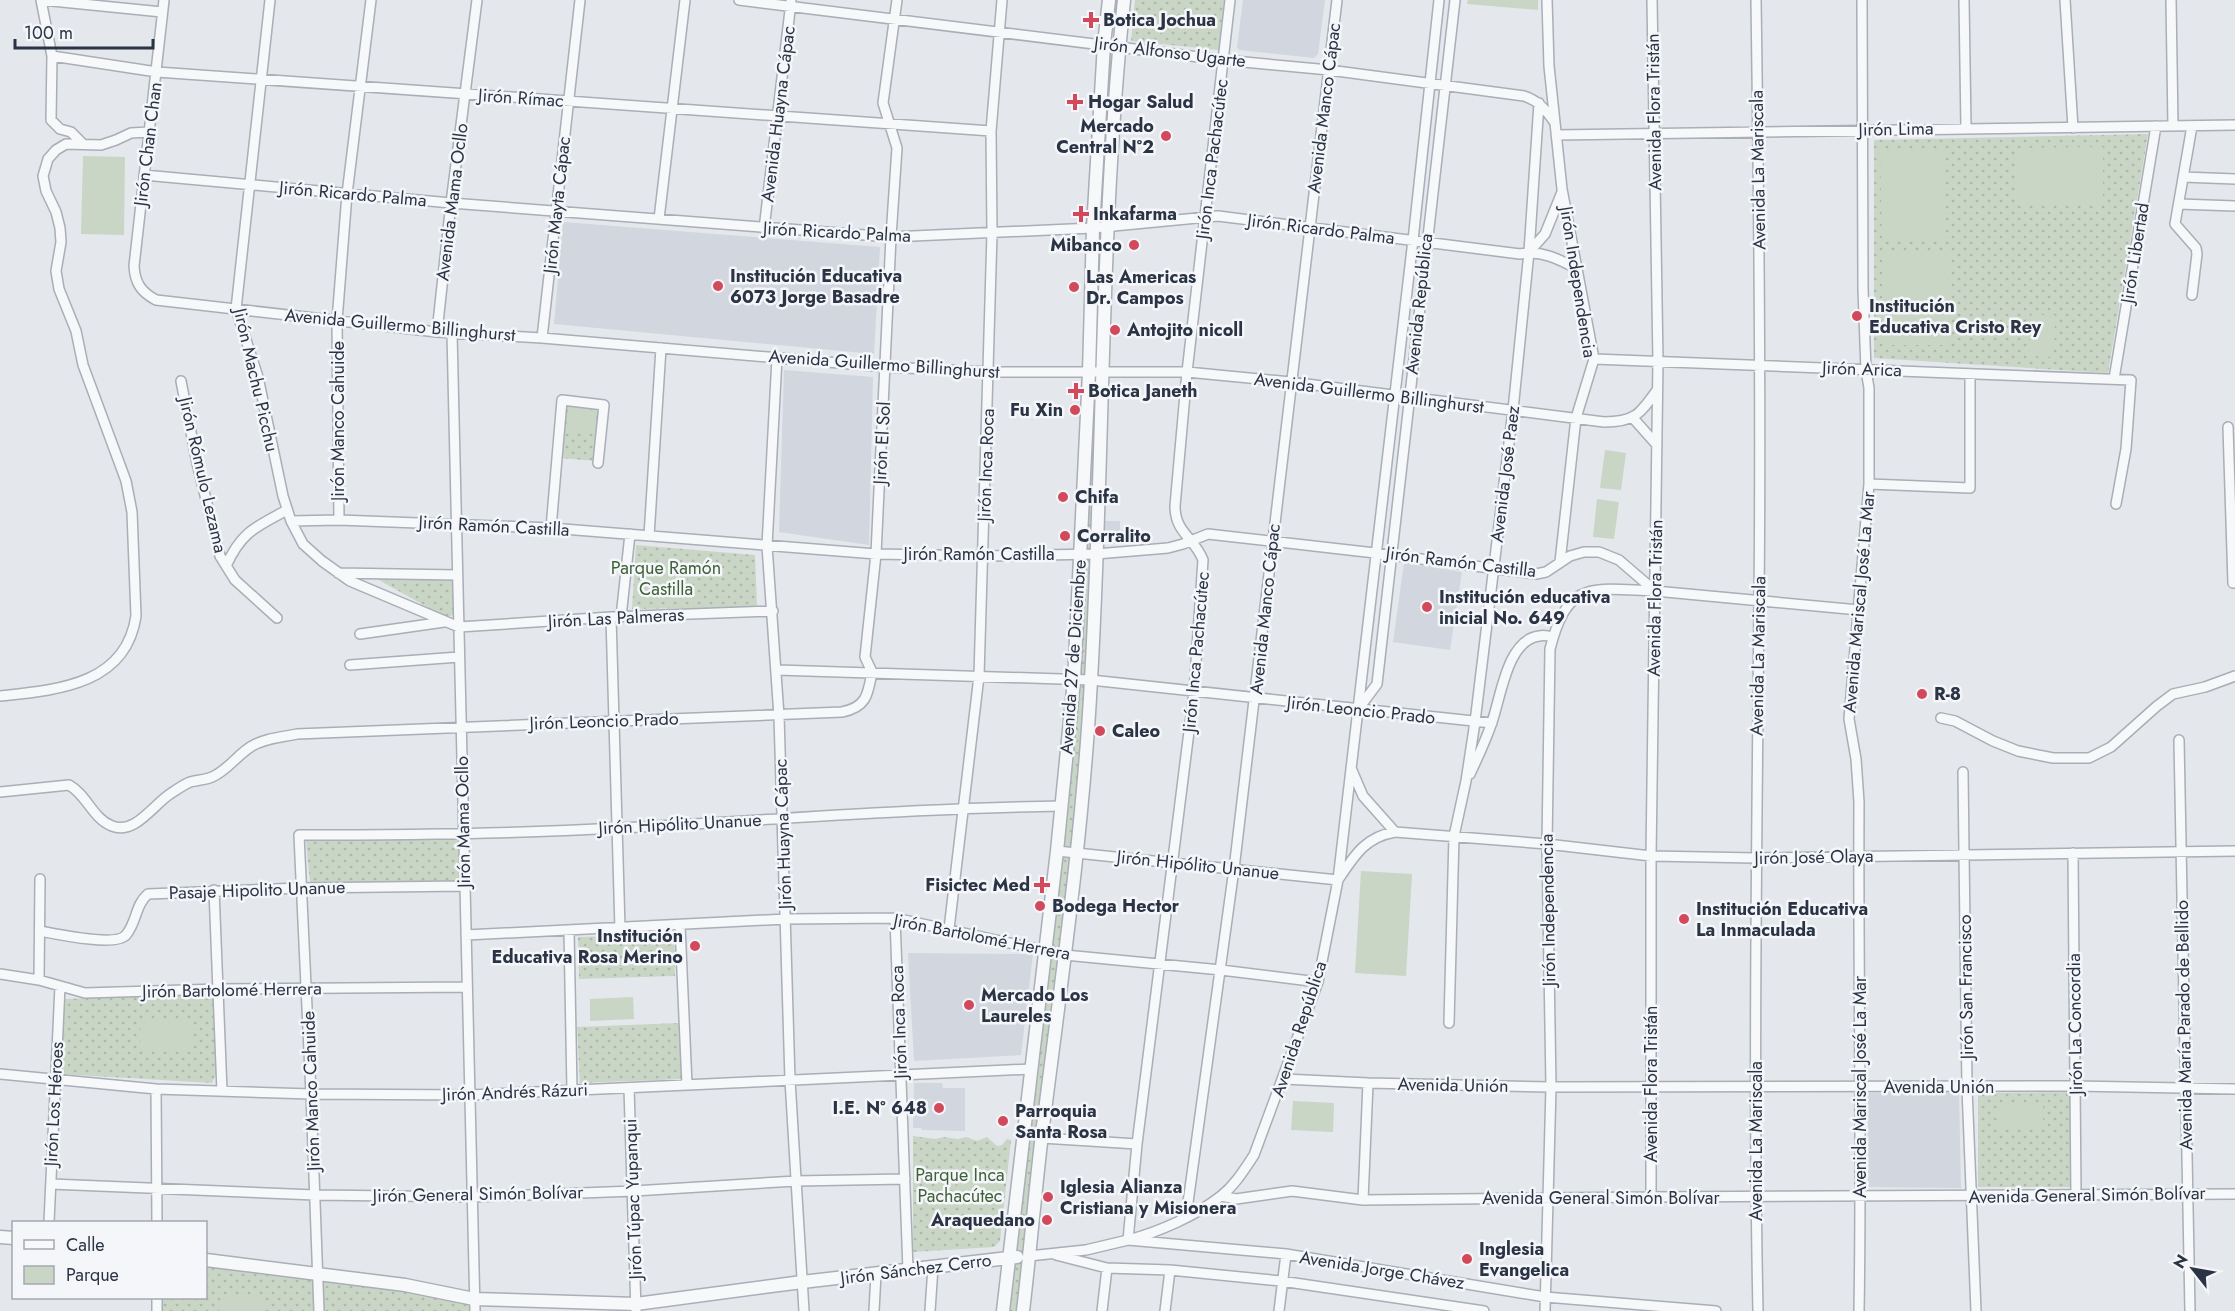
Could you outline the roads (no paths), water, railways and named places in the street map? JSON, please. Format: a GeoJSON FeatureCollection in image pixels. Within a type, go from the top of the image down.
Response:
{"type":"FeatureCollection","features":[{"type":"Feature","properties":{"kind":"street"},"geometry":{"type":"LineString","coordinates":[[83,144],[71,132],[60,129],[51,120],[52,56],[41,0],[162,12]]}},
{"type":"Feature","properties":{"kind":"street","name":"Jirón Chan Chan"},"geometry":{"type":"LineString","coordinates":[[139,287],[134,266],[164,0]]}},
{"type":"Feature","properties":{"kind":"street","name":"Jirón Machu Picchu"},"geometry":{"type":"LineString","coordinates":[[270,0],[236,309],[258,377],[287,510],[303,544],[338,573],[350,581],[459,627]]}},
{"type":"Feature","properties":{"kind":"street","name":"Jirón Manco Cahuide"},"geometry":{"type":"LineString","coordinates":[[339,520],[337,321],[347,194],[371,0]]}},
{"type":"Feature","properties":{"kind":"street","name":"Avenida Mama Ocllo"},"geometry":{"type":"LineString","coordinates":[[437,332],[477,0]]}},
{"type":"Feature","properties":{"kind":"street","name":"Jirón Mayta Cápac"},"geometry":{"type":"LineString","coordinates":[[542,338],[580,0]]}},
{"type":"Feature","properties":{"kind":"street"},"geometry":{"type":"LineString","coordinates":[[659,219],[685,0]]}},
{"type":"Feature","properties":{"kind":"street","name":"Jirón Alfonso Ugarte"},"geometry":{"type":"LineString","coordinates":[[739,0],[791,3],[894,19],[1430,83],[1524,96],[1539,103]]}},
{"type":"Feature","properties":{"kind":"street","name":"Jirón El Sol"},"geometry":{"type":"LineString","coordinates":[[872,672],[865,657],[876,554],[897,148],[883,103],[897,0]]}},
{"type":"Feature","properties":{"kind":"street","name":"Jirón Inca Roca"},"geometry":{"type":"LineString","coordinates":[[949,929],[979,676],[992,233],[991,131],[1002,0]]}},
{"type":"Feature","properties":{"kind":"street","name":"Avenida 27 de Diciembre"},"geometry":{"type":"LineString","coordinates":[[1023,1311],[1077,852],[1091,680],[1096,554],[1093,228],[1104,44],[1109,0]]}},
{"type":"Feature","properties":{"kind":"street","name":"Avenida 27 de Diciembre"},"geometry":{"type":"LineString","coordinates":[[1003,1311],[1068,755],[1080,554],[1108,226],[1124,0]]}},
{"type":"Feature","properties":{"kind":"street","name":"Jirón Inca Pachacútec"},"geometry":{"type":"LineString","coordinates":[[1128,1240],[1137,1144],[1194,692],[1204,570],[1200,553],[1178,526],[1175,512],[1187,372],[1230,0]]}},
{"type":"Feature","properties":{"kind":"street","name":"Avenida Manco Cápac"},"geometry":{"type":"LineString","coordinates":[[1186,1217],[1234,869],[1337,0]]}},
{"type":"Feature","properties":{"kind":"street","name":"Avenida República"},"geometry":{"type":"LineString","coordinates":[[1128,1240],[1156,1231],[1186,1217],[1221,1196],[1240,1177],[1254,1155],[1318,982],[1338,880],[1439,0]]}},
{"type":"Feature","properties":{"kind":"street","name":"Avenida República"},"geometry":{"type":"LineString","coordinates":[[1358,710],[1377,684],[1455,0]]}},
{"type":"Feature","properties":{"kind":"street","name":"Jirón Independencia"},"geometry":{"type":"LineString","coordinates":[[1547,0],[1549,66],[1562,189],[1594,359],[1576,418],[1560,562]]}},
{"type":"Feature","properties":{"kind":"street","name":"Avenida Flora Tristán"},"geometry":{"type":"LineString","coordinates":[[1651,1197],[1651,856],[1658,361],[1652,0]]}},
{"type":"Feature","properties":{"kind":"street","name":"Avenida La Mariscala"},"geometry":{"type":"LineString","coordinates":[[1756,0],[1760,365],[1755,1086],[1758,1311]]}},
{"type":"Feature","properties":{"kind":"street","name":"Avenida Mariscal José La Mar"},"geometry":{"type":"LineString","coordinates":[[1859,1311],[1861,1195],[1858,1087],[1859,856],[1857,771],[1849,707],[1869,484],[1869,388],[1866,370],[1863,289],[1862,0]]}},
{"type":"Feature","properties":{"kind":"street"},"geometry":{"type":"LineString","coordinates":[[1964,0],[1966,128]]}},
{"type":"Feature","properties":{"kind":"street"},"geometry":{"type":"LineString","coordinates":[[2066,0],[2073,128]]}},
{"type":"Feature","properties":{"kind":"street"},"geometry":{"type":"LineString","coordinates":[[2171,0],[2173,126]]}},
{"type":"Feature","properties":{"kind":"street","name":"Avenida Huayna Cápac"},"geometry":{"type":"LineString","coordinates":[[764,229],[791,3]]}},
{"type":"Feature","properties":{"kind":"street","name":"Jirón Rímac"},"geometry":{"type":"LineString","coordinates":[[52,56],[157,72],[991,131]]}},
{"type":"Feature","properties":{"kind":"street"},"geometry":{"type":"LineString","coordinates":[[1539,103],[1555,123]]}},
{"type":"Feature","properties":{"kind":"street","name":"Avenida José Paez"},"geometry":{"type":"LineString","coordinates":[[1449,1023],[1454,836],[1466,781],[1475,722],[1513,411],[1529,252],[1539,103]]}},
{"type":"Feature","properties":{"kind":"street","name":"Jirón Lima"},"geometry":{"type":"LineString","coordinates":[[1556,135],[2235,125]]}},
{"type":"Feature","properties":{"kind":"street","name":"Jirón Libertad"},"geometry":{"type":"LineString","coordinates":[[2114,380],[2156,126]]}},
{"type":"Feature","properties":{"kind":"street"},"geometry":{"type":"LineString","coordinates":[[2192,126],[2176,227],[2196,248],[2192,295]]}},
{"type":"Feature","properties":{"kind":"street"},"geometry":{"type":"LineString","coordinates":[[0,696],[59,687],[84,680],[109,668],[123,652],[133,633],[132,512],[126,481],[84,365],[76,332],[59,289],[56,271],[61,242],[60,228],[56,212],[46,191],[43,176],[48,159],[66,144],[101,145],[131,133],[149,132]]}},
{"type":"Feature","properties":{"kind":"street","name":"Jirón Ricardo Palma"},"geometry":{"type":"LineString","coordinates":[[144,175],[764,229],[891,237],[1093,228],[1218,216],[1520,254],[1529,252],[1553,257],[1577,268]]}},
{"type":"Feature","properties":{"kind":"street"},"geometry":{"type":"LineString","coordinates":[[2184,177],[2235,179]]}},
{"type":"Feature","properties":{"kind":"street"},"geometry":{"type":"LineString","coordinates":[[1529,252],[1545,234],[1562,189]]}},
{"type":"Feature","properties":{"kind":"street"},"geometry":{"type":"LineString","coordinates":[[2179,204],[2235,206]]}},
{"type":"Feature","properties":{"kind":"street","name":"Avenida Guillermo Billinghurst"},"geometry":{"type":"LineString","coordinates":[[139,287],[146,295],[156,300],[437,332],[542,338],[886,367],[988,372],[1187,372],[1291,382],[1576,418],[1619,422],[1634,418]]}},
{"type":"Feature","properties":{"kind":"street","name":"Jirón Mama Ocllo"},"geometry":{"type":"LineString","coordinates":[[452,333],[474,1305]]}},
{"type":"Feature","properties":{"kind":"street"},"geometry":{"type":"LineString","coordinates":[[649,536],[661,348]]}},
{"type":"Feature","properties":{"kind":"street","name":"Jirón Huayna Cápac"},"geometry":{"type":"LineString","coordinates":[[777,357],[767,546],[777,670],[790,1080],[804,1311]]}},
{"type":"Feature","properties":{"kind":"street","name":"Jirón Arica"},"geometry":{"type":"LineString","coordinates":[[1594,359],[2131,380],[2126,448],[2116,504]]}},
{"type":"Feature","properties":{"kind":"street"},"geometry":{"type":"LineString","coordinates":[[1869,484],[1970,488],[1970,374]]}},
{"type":"Feature","properties":{"kind":"street","name":"Jirón Rómulo Lezama"},"geometry":{"type":"LineString","coordinates":[[181,381],[220,556],[235,580],[277,618]]}},
{"type":"Feature","properties":{"kind":"street"},"geometry":{"type":"LineString","coordinates":[[1657,390],[1643,410],[1634,418],[1657,445]]}},
{"type":"Feature","properties":{"kind":"street"},"geometry":{"type":"LineString","coordinates":[[551,528],[562,400],[604,405],[598,463]]}},
{"type":"Feature","properties":{"kind":"street"},"geometry":{"type":"LineString","coordinates":[[2229,427],[2234,583]]}},
{"type":"Feature","properties":{"kind":"street"},"geometry":{"type":"LineString","coordinates":[[226,566],[234,548],[248,531],[287,510]]}},
{"type":"Feature","properties":{"kind":"street","name":"Jirón Ramón Castilla"},"geometry":{"type":"LineString","coordinates":[[291,520],[551,528],[876,554],[983,556],[1096,554],[1168,548],[1208,534],[1536,574],[1546,572],[1560,562],[1584,552],[1599,552],[1610,555],[1626,565],[1654,591]]}},
{"type":"Feature","properties":{"kind":"street"},"geometry":{"type":"LineString","coordinates":[[620,929],[614,720],[616,617],[630,534]]}},
{"type":"Feature","properties":{"kind":"street"},"geometry":{"type":"LineString","coordinates":[[338,573],[458,575]]}},
{"type":"Feature","properties":{"kind":"street","name":"Jirón Independencia"},"geometry":{"type":"LineString","coordinates":[[1545,1311],[1551,1087],[1547,844],[1549,661],[1553,637],[1564,612],[1583,592],[1597,589],[1654,591]]}},
{"type":"Feature","properties":{"kind":"street"},"geometry":{"type":"LineString","coordinates":[[1654,591],[1859,610]]}},
{"type":"Feature","properties":{"kind":"street","name":"Jirón Las Palmeras"},"geometry":{"type":"LineString","coordinates":[[459,627],[616,617],[773,611]]}},
{"type":"Feature","properties":{"kind":"street"},"geometry":{"type":"LineString","coordinates":[[360,634],[446,621]]}},
{"type":"Feature","properties":{"kind":"street"},"geometry":{"type":"LineString","coordinates":[[1466,781],[1492,723],[1509,662],[1521,645],[1531,638],[1540,635],[1553,637]]}},
{"type":"Feature","properties":{"kind":"street"},"geometry":{"type":"LineString","coordinates":[[350,665],[459,657]]}},
{"type":"Feature","properties":{"kind":"street","name":"Jirón Leoncio Prado"},"geometry":{"type":"LineString","coordinates":[[777,670],[1091,680],[1492,723]]}},
{"type":"Feature","properties":{"kind":"street","name":"Jirón Leoncio Prado"},"geometry":{"type":"LineString","coordinates":[[0,792],[69,785],[78,790],[100,818],[110,826],[120,828],[132,825],[155,809],[167,796],[189,782],[213,777],[253,746],[265,741],[310,734],[614,720],[779,716],[851,710],[864,701],[872,672]]}},
{"type":"Feature","properties":{"kind":"street"},"geometry":{"type":"LineString","coordinates":[[1941,718],[1955,720],[1993,741],[2018,751],[2052,758],[2088,758],[2111,747],[2173,694],[2205,687],[2235,676]]}},
{"type":"Feature","properties":{"kind":"street","name":"Avenida María Parado de Bellido"},"geometry":{"type":"LineString","coordinates":[[2179,740],[2190,1311]]}},
{"type":"Feature","properties":{"kind":"street"},"geometry":{"type":"LineString","coordinates":[[1068,755],[1086,756]]}},
{"type":"Feature","properties":{"kind":"street"},"geometry":{"type":"LineString","coordinates":[[1351,768],[1363,796],[1395,832]]}},
{"type":"Feature","properties":{"kind":"street","name":"Jirón San Francisco"},"geometry":{"type":"LineString","coordinates":[[1964,772],[1967,1088],[1976,1311]]}},
{"type":"Feature","properties":{"kind":"street","name":"Jirón Hipólito Unanue"},"geometry":{"type":"LineString","coordinates":[[299,835],[464,835],[963,807],[1062,806]]}},
{"type":"Feature","properties":{"kind":"street","name":"Jirón José Olaya"},"geometry":{"type":"LineString","coordinates":[[1338,880],[1363,846],[1380,834],[1395,832],[1547,844],[1651,856],[1756,858],[2235,851]]}},
{"type":"Feature","properties":{"kind":"street","name":"Jirón Manco Cahuide"},"geometry":{"type":"LineString","coordinates":[[299,835],[319,1311]]}},
{"type":"Feature","properties":{"kind":"street","name":"Jirón Hipólito Unanue"},"geometry":{"type":"LineString","coordinates":[[1058,851],[1338,880]]}},
{"type":"Feature","properties":{"kind":"street","name":"Jirón La Concordia"},"geometry":{"type":"LineString","coordinates":[[2073,853],[2076,1196]]}},
{"type":"Feature","properties":{"kind":"street"},"geometry":{"type":"LineString","coordinates":[[39,980],[40,879]]}},
{"type":"Feature","properties":{"kind":"street","name":"Pasaje Hipolito Unanue"},"geometry":{"type":"LineString","coordinates":[[40,931],[116,940],[128,934],[142,900],[148,894],[213,890],[465,886]]}},
{"type":"Feature","properties":{"kind":"street"},"geometry":{"type":"LineString","coordinates":[[213,890],[222,1091]]}},
{"type":"Feature","properties":{"kind":"street","name":"Jirón Inca Roca"},"geometry":{"type":"LineString","coordinates":[[895,918],[908,1270]]}},
{"type":"Feature","properties":{"kind":"street","name":"Jirón Bartolomé Herrera"},"geometry":{"type":"LineString","coordinates":[[466,935],[786,919],[895,918],[1065,955],[1318,982]]}},
{"type":"Feature","properties":{"kind":"street"},"geometry":{"type":"LineString","coordinates":[[680,926],[687,1084]]}},
{"type":"Feature","properties":{"kind":"street"},"geometry":{"type":"LineString","coordinates":[[569,931],[572,1090]]}},
{"type":"Feature","properties":{"kind":"street","name":"Jirón Bartolomé Herrera"},"geometry":{"type":"LineString","coordinates":[[0,974],[39,980],[85,993],[219,989],[467,987]]}},
{"type":"Feature","properties":{"kind":"street","name":"Jirón Los Héroes"},"geometry":{"type":"LineString","coordinates":[[49,1221],[60,986]]}},
{"type":"Feature","properties":{"kind":"street","name":"Jirón Andrés Rázuri"},"geometry":{"type":"LineString","coordinates":[[0,1074],[156,1089],[311,1094],[470,1095],[1031,1069]]}},
{"type":"Feature","properties":{"kind":"street","name":"Avenida Unión"},"geometry":{"type":"LineString","coordinates":[[1284,1079],[1551,1087],[2075,1086],[2235,1089]]}},
{"type":"Feature","properties":{"kind":"street"},"geometry":{"type":"LineString","coordinates":[[1364,1200],[1368,1083]]}},
{"type":"Feature","properties":{"kind":"street","name":"Jirón Túpac Yupanqui"},"geometry":{"type":"LineString","coordinates":[[629,1088],[636,1308]]}},
{"type":"Feature","properties":{"kind":"street"},"geometry":{"type":"LineString","coordinates":[[156,1089],[157,1221]]}},
{"type":"Feature","properties":{"kind":"street"},"geometry":{"type":"LineString","coordinates":[[1042,1138],[1137,1144]]}},
{"type":"Feature","properties":{"kind":"street","name":"Jirón General Simón Bolívar"},"geometry":{"type":"LineString","coordinates":[[51,1184],[315,1195],[472,1197],[634,1191],[796,1181],[905,1179]]}},
{"type":"Feature","properties":{"kind":"street","name":"Avenida General Simón Bolívar"},"geometry":{"type":"LineString","coordinates":[[1221,1196],[1236,1199],[1292,1191],[1364,1200],[2235,1194]]}},
{"type":"Feature","properties":{"kind":"street","name":"Avenida Jorge Chávez"},"geometry":{"type":"LineString","coordinates":[[1029,1256],[1086,1250],[1128,1240],[1286,1254],[1545,1297],[1716,1311]]}},
{"type":"Feature","properties":{"kind":"street","name":"Avenida Jorge Chávez"},"geometry":{"type":"LineString","coordinates":[[1048,1254],[1107,1268],[1170,1270],[1281,1281],[1336,1288],[1436,1308],[1484,1311]]}},
{"type":"Feature","properties":{"kind":"street"},"geometry":{"type":"LineString","coordinates":[[1279,1311],[1286,1254]]}},
{"type":"Feature","properties":{"kind":"street","name":"Jirón Sánchez Cerro"},"geometry":{"type":"LineString","coordinates":[[207,1260],[405,1286],[474,1305],[636,1308],[802,1282],[1029,1256]]}},
{"type":"Feature","properties":{"kind":"street"},"geometry":{"type":"LineString","coordinates":[[930,1311],[933,1267]]}},
{"type":"Feature","properties":{"kind":"street"},"geometry":{"type":"LineString","coordinates":[[1102,1311],[1107,1268]]}},
{"type":"Feature","properties":{"kind":"street"},"geometry":{"type":"LineString","coordinates":[[1165,1311],[1170,1270]]}},
{"type":"Feature","properties":{"kind":"street"},"geometry":{"type":"LineString","coordinates":[[874,1311],[876,1274]]}},
{"type":"Feature","properties":{"kind":"place","name":"Botica Jochua"},"geometry":{"type":"Point","coordinates":[1091,20]}},
{"type":"Feature","properties":{"kind":"place","name":"Hogar Salud"},"geometry":{"type":"Point","coordinates":[1075,102]}},
{"type":"Feature","properties":{"kind":"place","name":"Mercado Central N°2"},"geometry":{"type":"Point","coordinates":[1166,136]}},
{"type":"Feature","properties":{"kind":"place","name":"Inkafarma"},"geometry":{"type":"Point","coordinates":[1081,214]}},
{"type":"Feature","properties":{"kind":"place","name":"Mibanco"},"geometry":{"type":"Point","coordinates":[1134,245]}},
{"type":"Feature","properties":{"kind":"place","name":"Institución Educativa 6073 Jorge Basadre"},"geometry":{"type":"Point","coordinates":[718,286]}},
{"type":"Feature","properties":{"kind":"place","name":"Las Americas Dr. Campos"},"geometry":{"type":"Point","coordinates":[1074,287]}},
{"type":"Feature","properties":{"kind":"place","name":"Institución Educativa Cristo Rey"},"geometry":{"type":"Point","coordinates":[1857,316]}},
{"type":"Feature","properties":{"kind":"place","name":"Antojito nicoll"},"geometry":{"type":"Point","coordinates":[1115,330]}},
{"type":"Feature","properties":{"kind":"place","name":"Botica Janeth"},"geometry":{"type":"Point","coordinates":[1076,391]}},
{"type":"Feature","properties":{"kind":"place","name":"Fu Xin"},"geometry":{"type":"Point","coordinates":[1075,410]}},
{"type":"Feature","properties":{"kind":"place","name":"Chifa"},"geometry":{"type":"Point","coordinates":[1063,497]}},
{"type":"Feature","properties":{"kind":"place","name":"Corralito"},"geometry":{"type":"Point","coordinates":[1065,536]}},
{"type":"Feature","properties":{"kind":"place","name":"Institución educativa inicial No. 649"},"geometry":{"type":"Point","coordinates":[1427,607]}},
{"type":"Feature","properties":{"kind":"place","name":"R-8"},"geometry":{"type":"Point","coordinates":[1922,694]}},
{"type":"Feature","properties":{"kind":"place","name":"Caleo"},"geometry":{"type":"Point","coordinates":[1100,731]}},
{"type":"Feature","properties":{"kind":"place","name":"Fisictec Med"},"geometry":{"type":"Point","coordinates":[1042,885]}},
{"type":"Feature","properties":{"kind":"place","name":"Bodega Hector"},"geometry":{"type":"Point","coordinates":[1040,906]}},
{"type":"Feature","properties":{"kind":"place","name":"Institución Educativa La Inmaculada"},"geometry":{"type":"Point","coordinates":[1684,919]}},
{"type":"Feature","properties":{"kind":"place","name":"Institución Educativa Rosa Merino"},"geometry":{"type":"Point","coordinates":[695,946]}},
{"type":"Feature","properties":{"kind":"place","name":"Mercado Los Laureles"},"geometry":{"type":"Point","coordinates":[969,1005]}},
{"type":"Feature","properties":{"kind":"place","name":"I.E. N° 648"},"geometry":{"type":"Point","coordinates":[939,1108]}},
{"type":"Feature","properties":{"kind":"place","name":"Parroquia Santa Rosa"},"geometry":{"type":"Point","coordinates":[1003,1121]}},
{"type":"Feature","properties":{"kind":"place","name":"Iglesia Alianza Cristiana y Misionera"},"geometry":{"type":"Point","coordinates":[1048,1197]}},
{"type":"Feature","properties":{"kind":"place","name":"Araquedano"},"geometry":{"type":"Point","coordinates":[1047,1220]}},
{"type":"Feature","properties":{"kind":"place","name":"Inglesia Evangelica"},"geometry":{"type":"Point","coordinates":[1467,1259]}},
{"type":"Feature","properties":{"kind":"park label","name":"Parque Ramón Castilla"},"geometry":{"type":"Point","coordinates":[666,578]}},
{"type":"Feature","properties":{"kind":"park label","name":"Parque Inca Pachacútec"},"geometry":{"type":"Point","coordinates":[960,1185]}}]}
